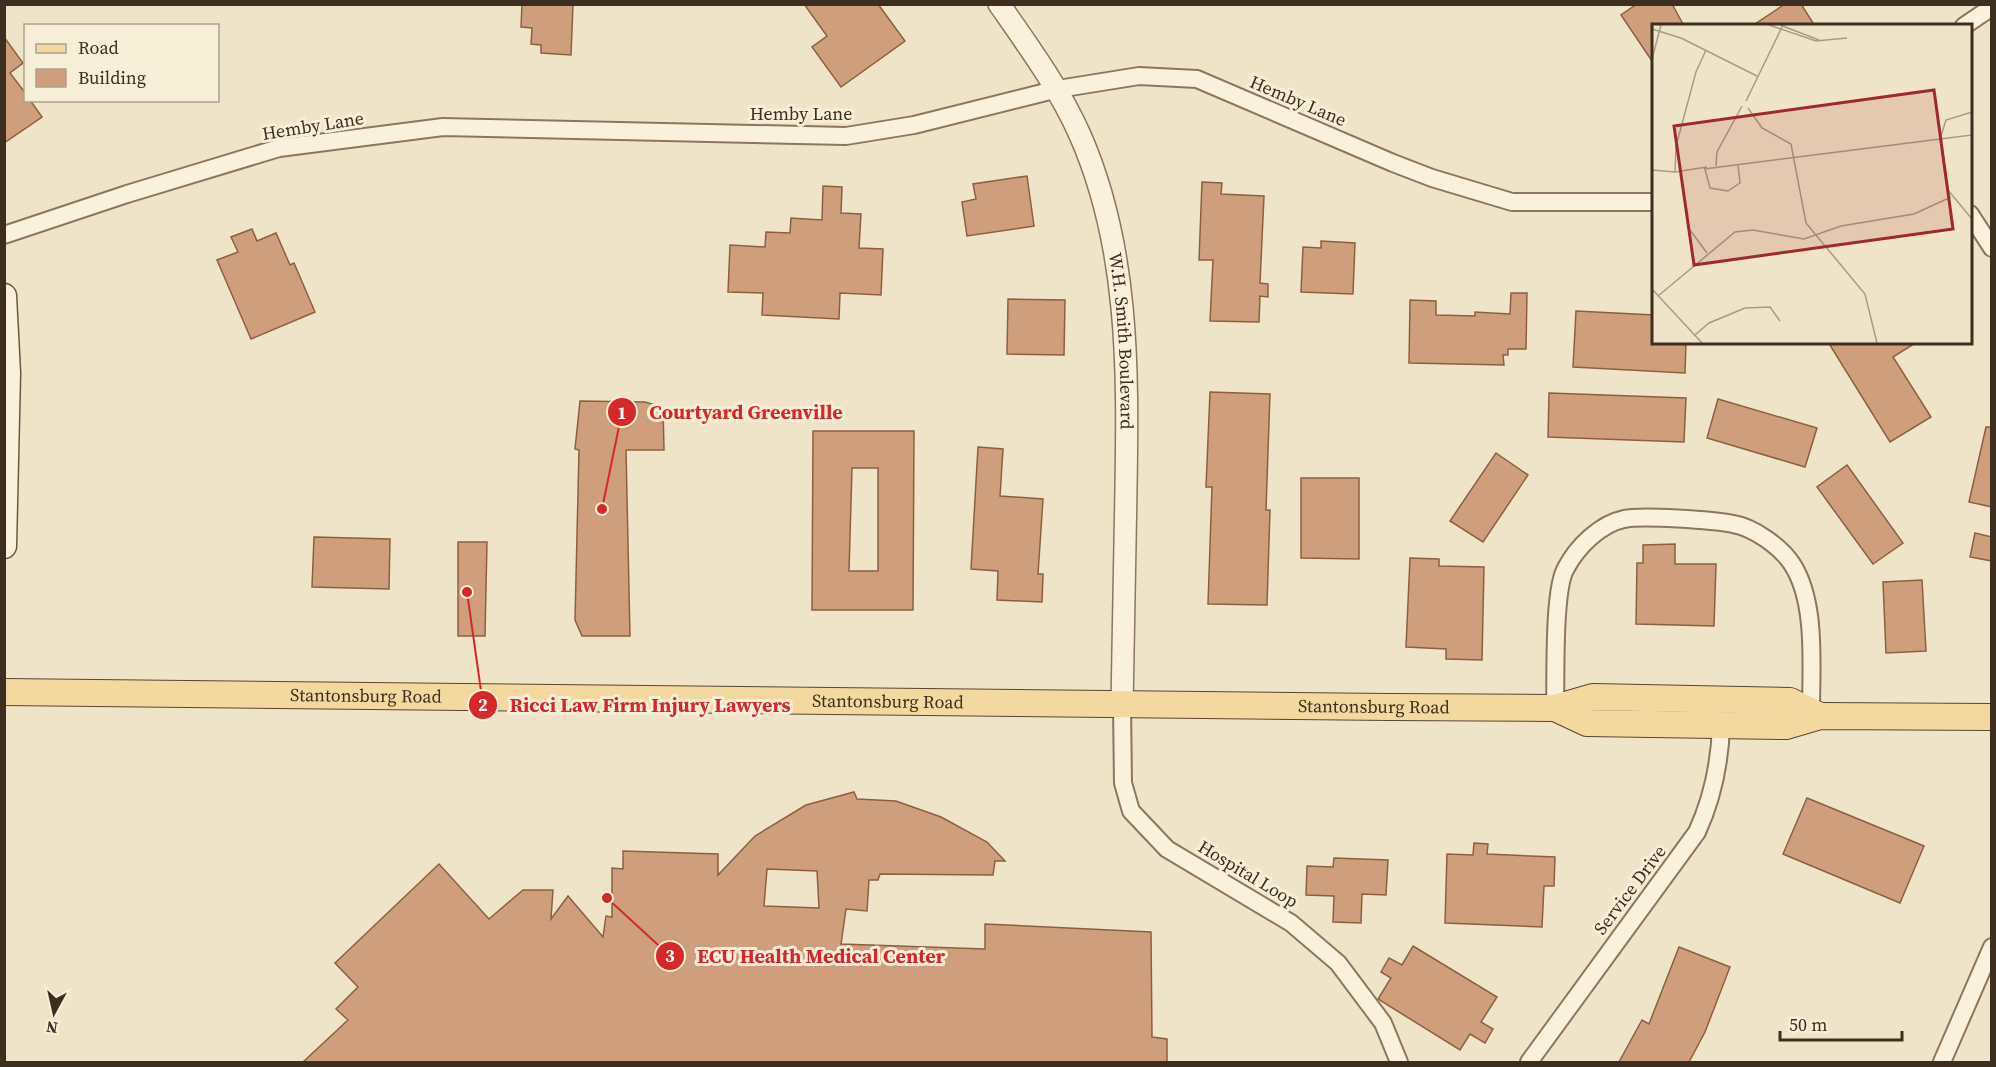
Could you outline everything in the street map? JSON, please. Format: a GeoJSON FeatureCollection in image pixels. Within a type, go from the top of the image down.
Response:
{"type":"FeatureCollection","features":[{"type":"Feature","properties":{"kind":"main road"},"geometry":{"type":"LineString","coordinates":[[4,296],[8,373],[4,546]]}},
{"type":"Feature","properties":{"kind":"main road","name":"Stantonsburg Road"},"geometry":{"type":"LineString","coordinates":[[4,692],[1122,706],[1555,708],[1593,698],[1790,701],[1815,713],[1992,717]]}},
{"type":"Feature","properties":{"kind":"main road","name":"Stantonsburg Road"},"geometry":{"type":"LineString","coordinates":[[1555,708],[1587,723],[1786,726],[1815,713]]}},
{"type":"Feature","properties":{"kind":"street","name":"W.H. Smith Boulevard"},"geometry":{"type":"LineString","coordinates":[[999,4],[1058,89],[1081,137],[1102,196],[1117,258],[1125,347],[1127,408],[1122,706]]}},
{"type":"Feature","properties":{"kind":"street"},"geometry":{"type":"LineString","coordinates":[[1967,24],[1992,7]]}},
{"type":"Feature","properties":{"kind":"street","name":"Hemby Lane"},"geometry":{"type":"LineString","coordinates":[[4,235],[127,194],[279,148],[443,127],[846,136],[914,125],[1058,89],[1139,76],[1197,79],[1413,171],[1512,202],[1652,202]]}},
{"type":"Feature","properties":{"kind":"street"},"geometry":{"type":"LineString","coordinates":[[1972,216],[1992,248]]}},
{"type":"Feature","properties":{"kind":"street"},"geometry":{"type":"LineString","coordinates":[[1555,708],[1558,610],[1564,569],[1590,537],[1623,519],[1662,519],[1734,524],[1765,538],[1792,564],[1810,611],[1815,713]]}},
{"type":"Feature","properties":{"kind":"street","name":"Hospital Loop"},"geometry":{"type":"LineString","coordinates":[[1122,706],[1123,783],[1131,811],[1167,849],[1291,922],[1338,963],[1383,1023],[1399,1062]]}},
{"type":"Feature","properties":{"kind":"street","name":"Service Drive"},"geometry":{"type":"LineString","coordinates":[[1529,1062],[1698,831],[1709,806],[1720,752],[1720,725]]}},
{"type":"Feature","properties":{"kind":"street"},"geometry":{"type":"LineString","coordinates":[[1942,1062],[1992,947]]}},
{"type":"Feature","properties":{"kind":"building"},"geometry":{"type":"Polygon","coordinates":[[[522,4],[573,4],[571,55],[541,53],[541,45],[531,44],[532,28],[521,27],[522,4]]]}},
{"type":"Feature","properties":{"kind":"building"},"geometry":{"type":"Polygon","coordinates":[[[804,4],[878,4],[905,41],[841,87],[812,47],[827,36],[804,4]]]}},
{"type":"Feature","properties":{"kind":"building"},"geometry":{"type":"Polygon","coordinates":[[[1637,4],[1672,4],[1683,24],[1652,24],[1652,61],[1621,15],[1637,4]]]}},
{"type":"Feature","properties":{"kind":"building"},"geometry":{"type":"Polygon","coordinates":[[[1785,4],[1801,4],[1814,24],[1755,24],[1785,4]]]}},
{"type":"Feature","properties":{"kind":"building"},"geometry":{"type":"Polygon","coordinates":[[[4,37],[23,63],[10,73],[24,91],[24,102],[31,102],[42,117],[4,143],[4,37]]]}},
{"type":"Feature","properties":{"kind":"building"},"geometry":{"type":"Polygon","coordinates":[[[1027,176],[1034,226],[967,236],[962,202],[976,199],[973,184],[1027,176]]]}},
{"type":"Feature","properties":{"kind":"building"},"geometry":{"type":"Polygon","coordinates":[[[1202,182],[1222,183],[1221,194],[1264,196],[1260,283],[1268,284],[1268,297],[1260,296],[1259,322],[1210,321],[1213,260],[1199,260],[1202,182]]]}},
{"type":"Feature","properties":{"kind":"building"},"geometry":{"type":"Polygon","coordinates":[[[823,186],[842,187],[841,213],[861,214],[859,248],[883,249],[881,295],[840,293],[839,319],[762,315],[763,293],[728,292],[730,245],[765,247],[766,232],[790,233],[791,218],[822,220],[823,186]]]}},
{"type":"Feature","properties":{"kind":"building"},"geometry":{"type":"Polygon","coordinates":[[[252,229],[257,241],[276,233],[290,265],[294,263],[315,312],[251,339],[217,260],[238,252],[231,237],[252,229]]]}},
{"type":"Feature","properties":{"kind":"building"},"geometry":{"type":"Polygon","coordinates":[[[1321,241],[1355,243],[1353,294],[1301,292],[1303,247],[1321,248],[1321,241]]]}},
{"type":"Feature","properties":{"kind":"building"},"geometry":{"type":"Polygon","coordinates":[[[1511,293],[1527,293],[1526,349],[1508,349],[1508,355],[1503,355],[1504,365],[1409,363],[1410,300],[1436,301],[1436,315],[1475,316],[1475,312],[1510,314],[1511,293]]]}},
{"type":"Feature","properties":{"kind":"building"},"geometry":{"type":"Polygon","coordinates":[[[1008,299],[1065,300],[1064,355],[1007,354],[1008,299]]]}},
{"type":"Feature","properties":{"kind":"building"},"geometry":{"type":"Polygon","coordinates":[[[1576,311],[1652,315],[1652,344],[1686,344],[1685,373],[1573,367],[1576,311]]]}},
{"type":"Feature","properties":{"kind":"building"},"geometry":{"type":"Polygon","coordinates":[[[1829,344],[1914,344],[1893,357],[1931,417],[1890,442],[1829,344]]]}},
{"type":"Feature","properties":{"kind":"building"},"geometry":{"type":"Polygon","coordinates":[[[1210,392],[1270,394],[1266,510],[1270,510],[1267,605],[1208,604],[1212,487],[1206,487],[1210,392]]]}},
{"type":"Feature","properties":{"kind":"building"},"geometry":{"type":"Polygon","coordinates":[[[1549,393],[1686,398],[1684,442],[1548,437],[1549,393]]]}},
{"type":"Feature","properties":{"kind":"building"},"geometry":{"type":"Polygon","coordinates":[[[1718,399],[1817,428],[1805,467],[1707,438],[1718,399]]]}},
{"type":"Feature","properties":{"kind":"building"},"geometry":{"type":"Polygon","coordinates":[[[580,401],[645,402],[663,407],[664,450],[626,450],[630,636],[582,636],[575,620],[579,450],[575,449],[580,401]]]}},
{"type":"Feature","properties":{"kind":"building"},"geometry":{"type":"Polygon","coordinates":[[[1986,427],[1992,427],[1992,507],[1969,502],[1986,427]]]}},
{"type":"Feature","properties":{"kind":"building"},"geometry":{"type":"Polygon","coordinates":[[[813,431],[914,431],[913,610],[812,610],[813,431]],[[852,468],[849,571],[878,571],[878,468],[852,468]]]}},
{"type":"Feature","properties":{"kind":"building"},"geometry":{"type":"Polygon","coordinates":[[[978,447],[1003,449],[1000,496],[1043,499],[1038,574],[1043,574],[1042,602],[997,600],[998,571],[971,569],[978,447]]]}},
{"type":"Feature","properties":{"kind":"building"},"geometry":{"type":"Polygon","coordinates":[[[1496,453],[1528,475],[1483,542],[1450,521],[1496,453]]]}},
{"type":"Feature","properties":{"kind":"building"},"geometry":{"type":"Polygon","coordinates":[[[1847,465],[1903,543],[1873,564],[1817,487],[1847,465]]]}},
{"type":"Feature","properties":{"kind":"building"},"geometry":{"type":"Polygon","coordinates":[[[1301,478],[1359,478],[1359,559],[1301,558],[1301,478]]]}},
{"type":"Feature","properties":{"kind":"building"},"geometry":{"type":"Polygon","coordinates":[[[1975,533],[1992,537],[1992,561],[1970,557],[1975,533]]]}},
{"type":"Feature","properties":{"kind":"building"},"geometry":{"type":"Polygon","coordinates":[[[314,537],[390,539],[389,589],[312,587],[314,537]]]}},
{"type":"Feature","properties":{"kind":"building"},"geometry":{"type":"Polygon","coordinates":[[[458,542],[487,542],[485,636],[458,636],[458,542]]]}},
{"type":"Feature","properties":{"kind":"building"},"geometry":{"type":"Polygon","coordinates":[[[1675,544],[1675,564],[1716,564],[1714,626],[1636,624],[1637,563],[1643,563],[1643,545],[1675,544]]]}},
{"type":"Feature","properties":{"kind":"building"},"geometry":{"type":"Polygon","coordinates":[[[1410,558],[1439,559],[1439,566],[1484,567],[1482,660],[1446,659],[1446,649],[1406,647],[1410,558]]]}},
{"type":"Feature","properties":{"kind":"building"},"geometry":{"type":"Polygon","coordinates":[[[1922,580],[1926,651],[1886,653],[1883,582],[1922,580]]]}},
{"type":"Feature","properties":{"kind":"building"},"geometry":{"type":"Polygon","coordinates":[[[854,792],[857,799],[896,801],[941,817],[987,842],[1005,861],[995,861],[993,875],[880,874],[878,880],[869,880],[867,911],[846,909],[841,944],[985,949],[985,924],[1151,932],[1152,1037],[1167,1039],[1167,1062],[303,1062],[348,1020],[336,1009],[358,987],[335,963],[439,864],[489,919],[523,890],[553,890],[551,919],[568,896],[603,937],[606,916],[612,917],[612,868],[623,869],[623,851],[718,854],[718,875],[755,836],[806,805],[854,792]],[[767,869],[764,906],[819,908],[817,871],[767,869]]]}},
{"type":"Feature","properties":{"kind":"building"},"geometry":{"type":"Polygon","coordinates":[[[1807,798],[1924,846],[1900,903],[1783,854],[1807,798]]]}},
{"type":"Feature","properties":{"kind":"building"},"geometry":{"type":"Polygon","coordinates":[[[1474,843],[1488,844],[1487,854],[1555,857],[1554,886],[1544,886],[1542,927],[1445,923],[1447,854],[1473,855],[1474,843]]]}},
{"type":"Feature","properties":{"kind":"building"},"geometry":{"type":"Polygon","coordinates":[[[1334,858],[1388,860],[1386,895],[1362,894],[1361,923],[1333,922],[1334,896],[1306,895],[1307,866],[1333,867],[1334,858]]]}},
{"type":"Feature","properties":{"kind":"building"},"geometry":{"type":"Polygon","coordinates":[[[1413,946],[1497,997],[1481,1022],[1493,1029],[1485,1043],[1470,1034],[1460,1050],[1378,999],[1391,978],[1381,972],[1389,958],[1402,965],[1413,946]]]}},
{"type":"Feature","properties":{"kind":"building"},"geometry":{"type":"Polygon","coordinates":[[[1679,947],[1730,967],[1705,1032],[1689,1062],[1619,1062],[1642,1020],[1649,1024],[1679,947]]]}},
{"type":"Feature","properties":{"kind":"place","name":"Courtyard Greenville"},"geometry":{"type":"Point","coordinates":[602,509]}},
{"type":"Feature","properties":{"kind":"place","name":"Ricci Law Firm Injury Lawyers"},"geometry":{"type":"Point","coordinates":[467,592]}},
{"type":"Feature","properties":{"kind":"place","name":"ECU Health Medical Center"},"geometry":{"type":"Point","coordinates":[607,898]}}]}
